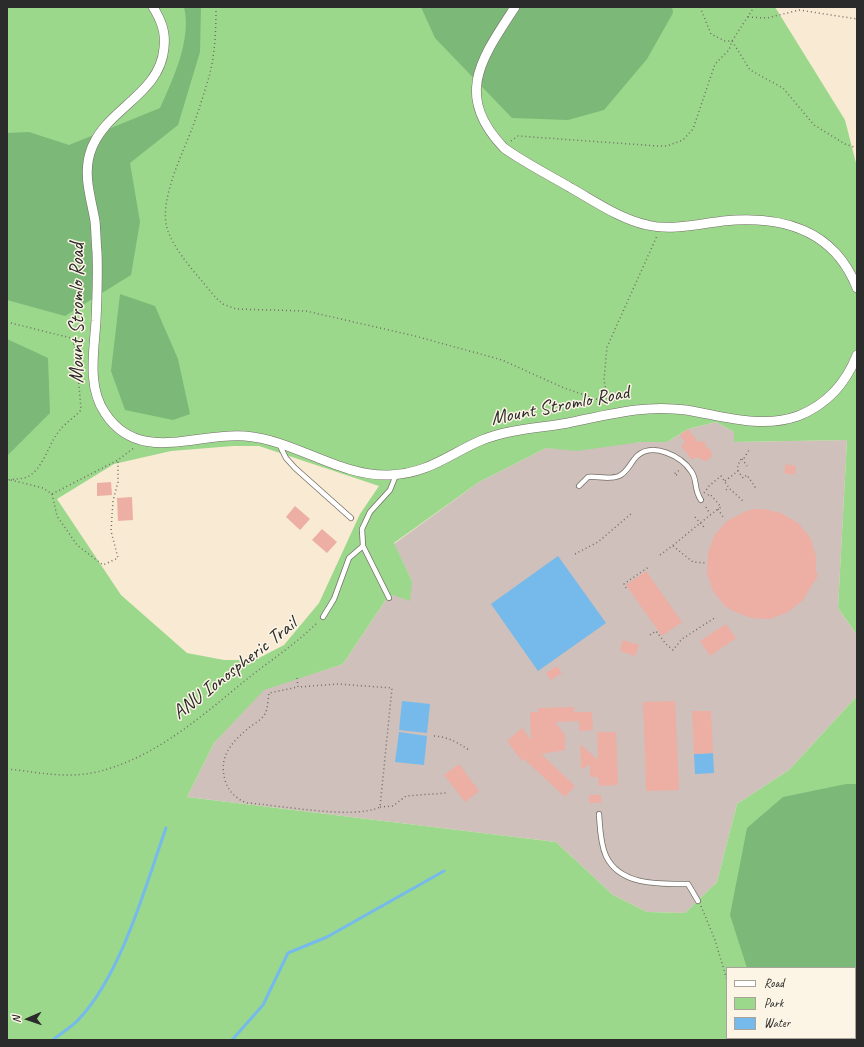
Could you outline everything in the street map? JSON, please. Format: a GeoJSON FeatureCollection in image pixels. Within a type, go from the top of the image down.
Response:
{"type":"FeatureCollection","features":[{"type":"Feature","properties":{"kind":"street","name":"Mount Stromlo Road"},"geometry":{"type":"LineString","coordinates":[[153,7],[164,30],[164,48],[160,67],[150,84],[99,134],[89,155],[87,180],[95,224],[97,258],[93,368],[96,392],[104,412],[112,422],[126,434],[143,441],[159,444],[240,436],[279,442],[366,473],[396,475],[422,470],[482,440],[505,433],[638,409],[676,409],[745,421],[762,422],[780,420],[808,411],[834,393],[844,381],[857,355]]}},
{"type":"Feature","properties":{"kind":"street"},"geometry":{"type":"LineString","coordinates":[[515,7],[488,49],[479,68],[476,86],[478,108],[482,121],[491,134],[504,148],[614,213],[648,226],[754,220],[778,222],[801,228],[819,238],[831,248],[846,266],[857,288]]}},
{"type":"Feature","properties":{"kind":"lane"},"geometry":{"type":"LineString","coordinates":[[279,442],[286,458],[295,468],[351,518]]}},
{"type":"Feature","properties":{"kind":"lane"},"geometry":{"type":"LineString","coordinates":[[579,486],[588,477],[610,478],[620,476],[638,455],[649,451],[657,451],[672,455],[690,470],[695,478],[695,491],[701,500]]}},
{"type":"Feature","properties":{"kind":"lane"},"geometry":{"type":"LineString","coordinates":[[389,598],[363,546],[362,529],[365,519],[370,512],[390,490],[396,475]]}},
{"type":"Feature","properties":{"kind":"lane","name":"ANU Ionospheric Trail"},"geometry":{"type":"LineString","coordinates":[[323,617],[334,599],[349,558],[363,546]]}},
{"type":"Feature","properties":{"kind":"lane"},"geometry":{"type":"LineString","coordinates":[[599,814],[602,845],[611,864],[626,876],[641,881],[656,884],[688,884],[698,901]]}},
{"type":"Feature","properties":{"kind":"path"},"geometry":{"type":"LineString","coordinates":[[216,7],[215,38],[209,76],[194,126],[176,168],[167,206],[166,222],[170,236],[181,253],[216,298],[223,304],[236,309],[306,311],[415,336],[502,360],[564,388],[608,403]]}},
{"type":"Feature","properties":{"kind":"path"},"geometry":{"type":"LineString","coordinates":[[700,7],[711,34],[721,39],[732,41],[750,70],[783,88],[814,125],[845,144],[857,148]]}},
{"type":"Feature","properties":{"kind":"path"},"geometry":{"type":"LineString","coordinates":[[504,148],[518,136],[658,146],[675,144],[688,136],[693,129],[715,64],[730,50],[732,41],[754,7]]}},
{"type":"Feature","properties":{"kind":"path"},"geometry":{"type":"LineString","coordinates":[[748,17],[767,18],[799,10],[857,19]]}},
{"type":"Feature","properties":{"kind":"path"},"geometry":{"type":"LineString","coordinates":[[610,414],[604,380],[608,347],[660,226]]}},
{"type":"Feature","properties":{"kind":"path"},"geometry":{"type":"LineString","coordinates":[[7,322],[71,338],[76,349],[81,410],[68,420],[57,434],[45,459],[26,478],[8,480]]}},
{"type":"Feature","properties":{"kind":"path"},"geometry":{"type":"LineString","coordinates":[[52,494],[118,460],[143,441]]}},
{"type":"Feature","properties":{"kind":"path"},"geometry":{"type":"LineString","coordinates":[[749,450],[740,460],[737,469],[743,478],[747,475],[756,487],[752,489]]}},
{"type":"Feature","properties":{"kind":"path"},"geometry":{"type":"LineString","coordinates":[[742,459],[747,466]]}},
{"type":"Feature","properties":{"kind":"path"},"geometry":{"type":"LineString","coordinates":[[8,480],[43,488],[52,494],[57,516],[77,544],[103,565],[118,558],[112,531],[113,501],[118,482],[118,460]]}},
{"type":"Feature","properties":{"kind":"path"},"geometry":{"type":"LineString","coordinates":[[676,475],[675,476],[674,474],[681,469]]}},
{"type":"Feature","properties":{"kind":"path"},"geometry":{"type":"LineString","coordinates":[[724,481],[738,471]]}},
{"type":"Feature","properties":{"kind":"path"},"geometry":{"type":"LineString","coordinates":[[709,486],[720,476],[729,488],[744,502]]}},
{"type":"Feature","properties":{"kind":"path"},"geometry":{"type":"LineString","coordinates":[[701,500],[710,494],[720,507],[718,509],[723,517],[724,516]]}},
{"type":"Feature","properties":{"kind":"path"},"geometry":{"type":"LineString","coordinates":[[706,507],[710,514]]}},
{"type":"Feature","properties":{"kind":"path"},"geometry":{"type":"LineString","coordinates":[[660,555],[680,541],[700,522],[718,509]]}},
{"type":"Feature","properties":{"kind":"path"},"geometry":{"type":"LineString","coordinates":[[575,554],[598,542],[632,513]]}},
{"type":"Feature","properties":{"kind":"path"},"geometry":{"type":"LineString","coordinates":[[696,517],[704,526]]}},
{"type":"Feature","properties":{"kind":"path"},"geometry":{"type":"LineString","coordinates":[[673,546],[693,562],[707,563]]}},
{"type":"Feature","properties":{"kind":"path"},"geometry":{"type":"LineString","coordinates":[[626,588],[624,584],[629,579],[650,566]]}},
{"type":"Feature","properties":{"kind":"path","name":"ANU Ionospheric Trail"},"geometry":{"type":"LineString","coordinates":[[7,769],[46,775],[75,775],[96,772],[137,758],[162,744],[210,709],[295,642],[323,617]]}},
{"type":"Feature","properties":{"kind":"path"},"geometry":{"type":"LineString","coordinates":[[650,635],[656,631],[666,644],[673,650],[682,639],[716,617]]}},
{"type":"Feature","properties":{"kind":"path"},"geometry":{"type":"LineString","coordinates":[[296,678],[298,687]]}},
{"type":"Feature","properties":{"kind":"path"},"geometry":{"type":"LineString","coordinates":[[380,807],[392,688],[338,684],[298,687],[269,693],[266,712],[262,718],[240,735],[228,748],[224,758],[222,770],[231,792],[240,801],[247,803],[343,812],[365,812],[380,807],[393,806],[406,796],[446,793]]}},
{"type":"Feature","properties":{"kind":"path"},"geometry":{"type":"LineString","coordinates":[[434,736],[451,739],[469,750]]}},
{"type":"Feature","properties":{"kind":"path"},"geometry":{"type":"LineString","coordinates":[[698,901],[710,928],[726,977]]}},
{"type":"Feature","properties":{"kind":"shaded area"},"geometry":{"type":"Polygon","coordinates":[[[716,422],[734,432],[735,442],[847,440],[838,608],[857,635],[857,696],[789,770],[737,804],[717,882],[685,913],[647,912],[613,895],[556,842],[187,797],[214,743],[264,689],[343,664],[385,601],[412,581],[394,544],[479,482],[546,448],[567,449],[641,442],[667,442],[688,429],[716,422]]]}},
{"type":"Feature","properties":{"kind":"green space"},"geometry":{"type":"Polygon","coordinates":[[[7,7],[775,7],[845,120],[857,167],[857,635],[838,608],[847,440],[734,442],[734,432],[716,422],[688,429],[667,442],[641,442],[577,451],[546,448],[479,482],[394,543],[412,581],[410,601],[393,595],[385,601],[343,664],[264,690],[214,743],[187,797],[556,842],[613,895],[647,912],[685,913],[717,882],[737,804],[789,770],[857,696],[857,1040],[7,1040],[7,7]],[[233,446],[171,451],[114,464],[57,499],[121,595],[187,653],[224,660],[255,660],[284,645],[319,603],[360,514],[379,486],[259,446],[233,446]]]}},
{"type":"Feature","properties":{"kind":"green space"},"geometry":{"type":"Polygon","coordinates":[[[184,7],[201,7],[200,52],[178,125],[130,163],[140,222],[131,275],[65,316],[7,300],[7,133],[29,132],[69,145],[160,108],[180,59],[186,19],[184,7]]]}},
{"type":"Feature","properties":{"kind":"green space"},"geometry":{"type":"Polygon","coordinates":[[[421,7],[672,7],[673,13],[647,59],[604,110],[568,120],[512,118],[435,38],[421,7]]]}},
{"type":"Feature","properties":{"kind":"green space"},"geometry":{"type":"Polygon","coordinates":[[[120,294],[155,306],[178,359],[190,414],[173,420],[125,410],[111,371],[120,294]]]}},
{"type":"Feature","properties":{"kind":"green space"},"geometry":{"type":"Polygon","coordinates":[[[7,339],[48,358],[50,413],[7,456],[7,339]]]}},
{"type":"Feature","properties":{"kind":"green space"},"geometry":{"type":"Polygon","coordinates":[[[846,784],[857,784],[857,1040],[753,1040],[856,1039],[856,967],[747,967],[730,915],[747,828],[783,797],[846,784]]]}},
{"type":"Feature","properties":{"kind":"water"},"geometry":{"type":"Polygon","coordinates":[[[558,556],[606,623],[538,671],[491,604],[558,556]]]}},
{"type":"Feature","properties":{"kind":"water"},"geometry":{"type":"Polygon","coordinates":[[[402,701],[430,704],[427,733],[399,730],[402,701]]]}},
{"type":"Feature","properties":{"kind":"water"},"geometry":{"type":"Polygon","coordinates":[[[399,732],[427,736],[424,765],[395,762],[399,732]]]}},
{"type":"Feature","properties":{"kind":"water"},"geometry":{"type":"Polygon","coordinates":[[[713,753],[714,773],[695,774],[694,754],[713,753]]]}},
{"type":"Feature","properties":{"kind":"building"},"geometry":{"type":"Polygon","coordinates":[[[688,429],[698,442],[705,441],[706,447],[711,450],[712,456],[709,459],[705,461],[696,457],[692,460],[681,446],[685,443],[680,435],[688,429]]]}},
{"type":"Feature","properties":{"kind":"building"},"geometry":{"type":"Polygon","coordinates":[[[786,464],[796,466],[795,475],[784,473],[786,464]]]}},
{"type":"Feature","properties":{"kind":"building"},"geometry":{"type":"Polygon","coordinates":[[[111,482],[112,495],[97,496],[97,483],[111,482]]]}},
{"type":"Feature","properties":{"kind":"building"},"geometry":{"type":"Polygon","coordinates":[[[132,497],[133,520],[118,521],[117,498],[132,497]]]}},
{"type":"Feature","properties":{"kind":"building"},"geometry":{"type":"Polygon","coordinates":[[[295,506],[310,519],[300,530],[286,517],[295,506]]]}},
{"type":"Feature","properties":{"kind":"building"},"geometry":{"type":"Polygon","coordinates":[[[753,509],[763,509],[781,513],[798,523],[810,537],[816,556],[816,573],[818,573],[816,581],[815,580],[803,600],[788,612],[770,619],[751,618],[725,606],[713,591],[707,573],[708,553],[714,536],[727,521],[753,509]]]}},
{"type":"Feature","properties":{"kind":"building"},"geometry":{"type":"Polygon","coordinates":[[[322,529],[337,542],[327,553],[312,540],[322,529]]]}},
{"type":"Feature","properties":{"kind":"building"},"geometry":{"type":"Polygon","coordinates":[[[646,571],[682,622],[662,636],[626,585],[646,571]]]}},
{"type":"Feature","properties":{"kind":"building"},"geometry":{"type":"Polygon","coordinates":[[[726,624],[736,638],[710,656],[700,641],[726,624]]]}},
{"type":"Feature","properties":{"kind":"building"},"geometry":{"type":"Polygon","coordinates":[[[623,640],[639,645],[635,656],[620,651],[623,640]]]}},
{"type":"Feature","properties":{"kind":"building"},"geometry":{"type":"Polygon","coordinates":[[[557,666],[562,673],[551,680],[546,673],[557,666]]]}},
{"type":"Feature","properties":{"kind":"building"},"geometry":{"type":"Polygon","coordinates":[[[675,701],[679,790],[646,791],[643,702],[675,701]]]}},
{"type":"Feature","properties":{"kind":"building"},"geometry":{"type":"Polygon","coordinates":[[[574,707],[574,712],[592,712],[593,730],[579,731],[579,721],[555,722],[565,735],[565,750],[541,754],[575,786],[565,797],[524,759],[522,761],[507,741],[522,728],[531,740],[530,712],[538,712],[538,708],[574,707]]]}},
{"type":"Feature","properties":{"kind":"building"},"geometry":{"type":"Polygon","coordinates":[[[692,711],[711,711],[713,753],[694,754],[692,711]]]}},
{"type":"Feature","properties":{"kind":"building"},"geometry":{"type":"Polygon","coordinates":[[[597,732],[616,732],[618,785],[599,786],[598,777],[590,777],[590,765],[581,769],[580,744],[598,760],[597,732]]]}},
{"type":"Feature","properties":{"kind":"building"},"geometry":{"type":"Polygon","coordinates":[[[459,764],[479,791],[465,802],[444,775],[459,764]]]}},
{"type":"Feature","properties":{"kind":"building"},"geometry":{"type":"Polygon","coordinates":[[[589,795],[601,795],[601,803],[589,803],[589,795]]]}},
{"type":"Feature","properties":{"kind":"waterway"},"geometry":{"type":"LineString","coordinates":[[53,1040],[79,1019],[94,1000],[108,978],[131,928],[166,828]]}},
{"type":"Feature","properties":{"kind":"waterway"},"geometry":{"type":"LineString","coordinates":[[232,1040],[263,1005],[288,953],[327,937],[444,871]]}}]}
